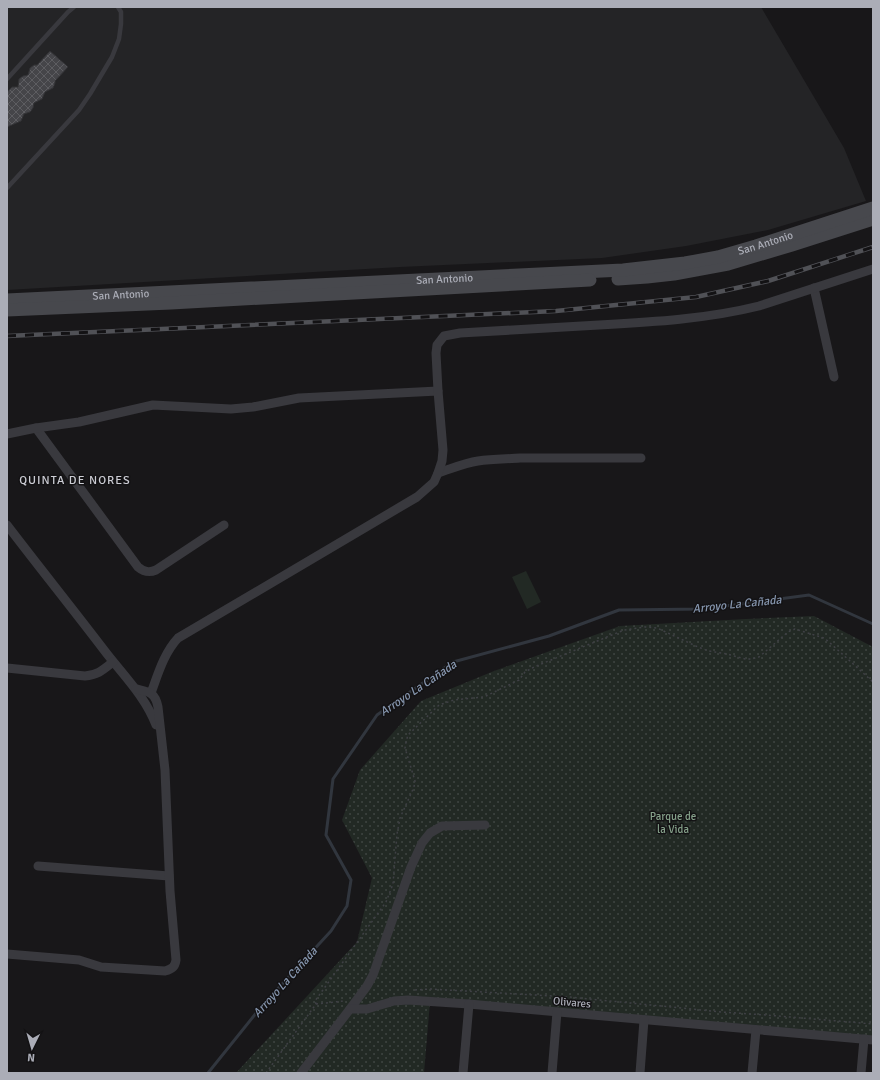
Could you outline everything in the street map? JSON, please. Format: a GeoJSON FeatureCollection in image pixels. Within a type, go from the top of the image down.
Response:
{"type":"FeatureCollection","features":[{"type":"Feature","properties":{"kind":"main road","name":"San Antonio"},"geometry":{"type":"LineString","coordinates":[[7,300],[584,272],[657,267],[725,255],[873,208]]}},
{"type":"Feature","properties":{"kind":"main road","name":"San Antonio"},"geometry":{"type":"LineString","coordinates":[[7,310],[195,302],[647,277],[681,273],[728,264],[792,246],[873,218]]}},
{"type":"Feature","properties":{"kind":"street"},"geometry":{"type":"LineString","coordinates":[[151,693],[171,645],[178,638],[417,497],[430,485],[438,474],[442,461],[443,450],[436,352],[437,345],[444,336],[450,334],[655,322],[721,314],[759,306],[873,269]]}},
{"type":"Feature","properties":{"kind":"street"},"geometry":{"type":"LineString","coordinates":[[814,288],[834,377]]}},
{"type":"Feature","properties":{"kind":"street"},"geometry":{"type":"LineString","coordinates":[[7,434],[79,422],[153,405],[231,409],[249,408],[300,398],[438,391]]}},
{"type":"Feature","properties":{"kind":"street"},"geometry":{"type":"LineString","coordinates":[[36,428],[138,567],[142,570],[146,572],[156,570],[224,525]]}},
{"type":"Feature","properties":{"kind":"street"},"geometry":{"type":"LineString","coordinates":[[438,474],[477,461],[500,459],[641,458]]}},
{"type":"Feature","properties":{"kind":"street"},"geometry":{"type":"LineString","coordinates":[[7,525],[113,662],[136,689],[152,715],[162,743]]}},
{"type":"Feature","properties":{"kind":"street"},"geometry":{"type":"LineString","coordinates":[[7,668],[85,676],[101,672],[113,662]]}},
{"type":"Feature","properties":{"kind":"street"},"geometry":{"type":"LineString","coordinates":[[7,954],[79,960],[101,967],[165,971],[172,969],[176,965],[169,876],[165,770],[157,702],[154,695],[151,693],[136,689]]}},
{"type":"Feature","properties":{"kind":"street"},"geometry":{"type":"LineString","coordinates":[[301,1073],[367,986],[373,975],[411,867],[422,843],[430,833],[442,826],[485,825]]}},
{"type":"Feature","properties":{"kind":"street"},"geometry":{"type":"LineString","coordinates":[[38,866],[169,876]]}},
{"type":"Feature","properties":{"kind":"street","name":"Olivares"},"geometry":{"type":"LineString","coordinates":[[350,1009],[367,1009],[394,1001],[408,1000],[469,1004],[868,1040]]}},
{"type":"Feature","properties":{"kind":"street"},"geometry":{"type":"LineString","coordinates":[[464,1073],[469,1004]]}},
{"type":"Feature","properties":{"kind":"street"},"geometry":{"type":"LineString","coordinates":[[552,1073],[557,1012]]}},
{"type":"Feature","properties":{"kind":"street"},"geometry":{"type":"LineString","coordinates":[[640,1073],[644,1020]]}},
{"type":"Feature","properties":{"kind":"street"},"geometry":{"type":"LineString","coordinates":[[752,1073],[756,1030]]}},
{"type":"Feature","properties":{"kind":"street"},"geometry":{"type":"LineString","coordinates":[[861,1073],[868,1040]]}},
{"type":"Feature","properties":{"kind":"lane"},"geometry":{"type":"LineString","coordinates":[[7,79],[74,7]]}},
{"type":"Feature","properties":{"kind":"lane"},"geometry":{"type":"LineString","coordinates":[[7,188],[79,110],[90,94],[112,57],[119,39],[122,24],[121,12],[118,7]]}},
{"type":"Feature","properties":{"kind":"path"},"geometry":{"type":"LineString","coordinates":[[266,1073],[316,1004],[315,1001],[386,902],[393,884],[397,834],[400,818],[414,787],[415,781],[405,748],[406,742],[408,735],[439,705],[454,700],[484,697],[519,680],[525,672],[534,667],[624,630],[645,627],[657,628],[709,651],[745,659],[752,659],[759,656],[788,632],[795,629],[824,638],[873,682]]}},
{"type":"Feature","properties":{"kind":"path"},"geometry":{"type":"LineString","coordinates":[[416,990],[430,989],[570,997],[721,1012],[873,1024]]}},
{"type":"Feature","properties":{"kind":"path"},"geometry":{"type":"LineString","coordinates":[[316,1004],[356,1000]]}},
{"type":"Feature","properties":{"kind":"shaded area"},"geometry":{"type":"Polygon","coordinates":[[[7,7],[761,7],[844,148],[866,201],[768,230],[686,246],[602,258],[400,267],[7,290],[7,7]]]}},
{"type":"Feature","properties":{"kind":"green space"},"geometry":{"type":"Polygon","coordinates":[[[526,571],[541,602],[527,609],[512,577],[526,571]]]}},
{"type":"Feature","properties":{"kind":"green space","name":"Parque de la Vida"},"geometry":{"type":"Polygon","coordinates":[[[814,616],[873,647],[873,1040],[430,1002],[424,1073],[236,1073],[357,942],[372,878],[342,820],[360,770],[421,701],[494,671],[620,626],[814,616]]]}},
{"type":"Feature","properties":{"kind":"building"},"geometry":{"type":"Polygon","coordinates":[[[50,51],[68,67],[55,81],[53,88],[45,92],[42,99],[34,103],[33,108],[30,112],[24,114],[21,121],[7,127],[8,91],[12,87],[18,87],[19,79],[28,75],[30,68],[37,65],[50,51]]]}},
{"type":"Feature","properties":{"kind":"waterway","name":"Arroyo La Cañada"},"geometry":{"type":"LineString","coordinates":[[208,1073],[261,1007],[331,931],[347,906],[351,880],[326,835],[333,779],[377,715],[453,662],[549,636],[619,610],[702,609],[809,595],[873,624]]}},
{"type":"Feature","properties":{"kind":"railway"},"geometry":{"type":"LineString","coordinates":[[7,336],[556,311],[696,297],[768,281],[873,247]]}},
{"type":"Feature","properties":{"kind":"district","name":"QUINTA DE NORES"},"geometry":{"type":"Point","coordinates":[75,480]}}]}
